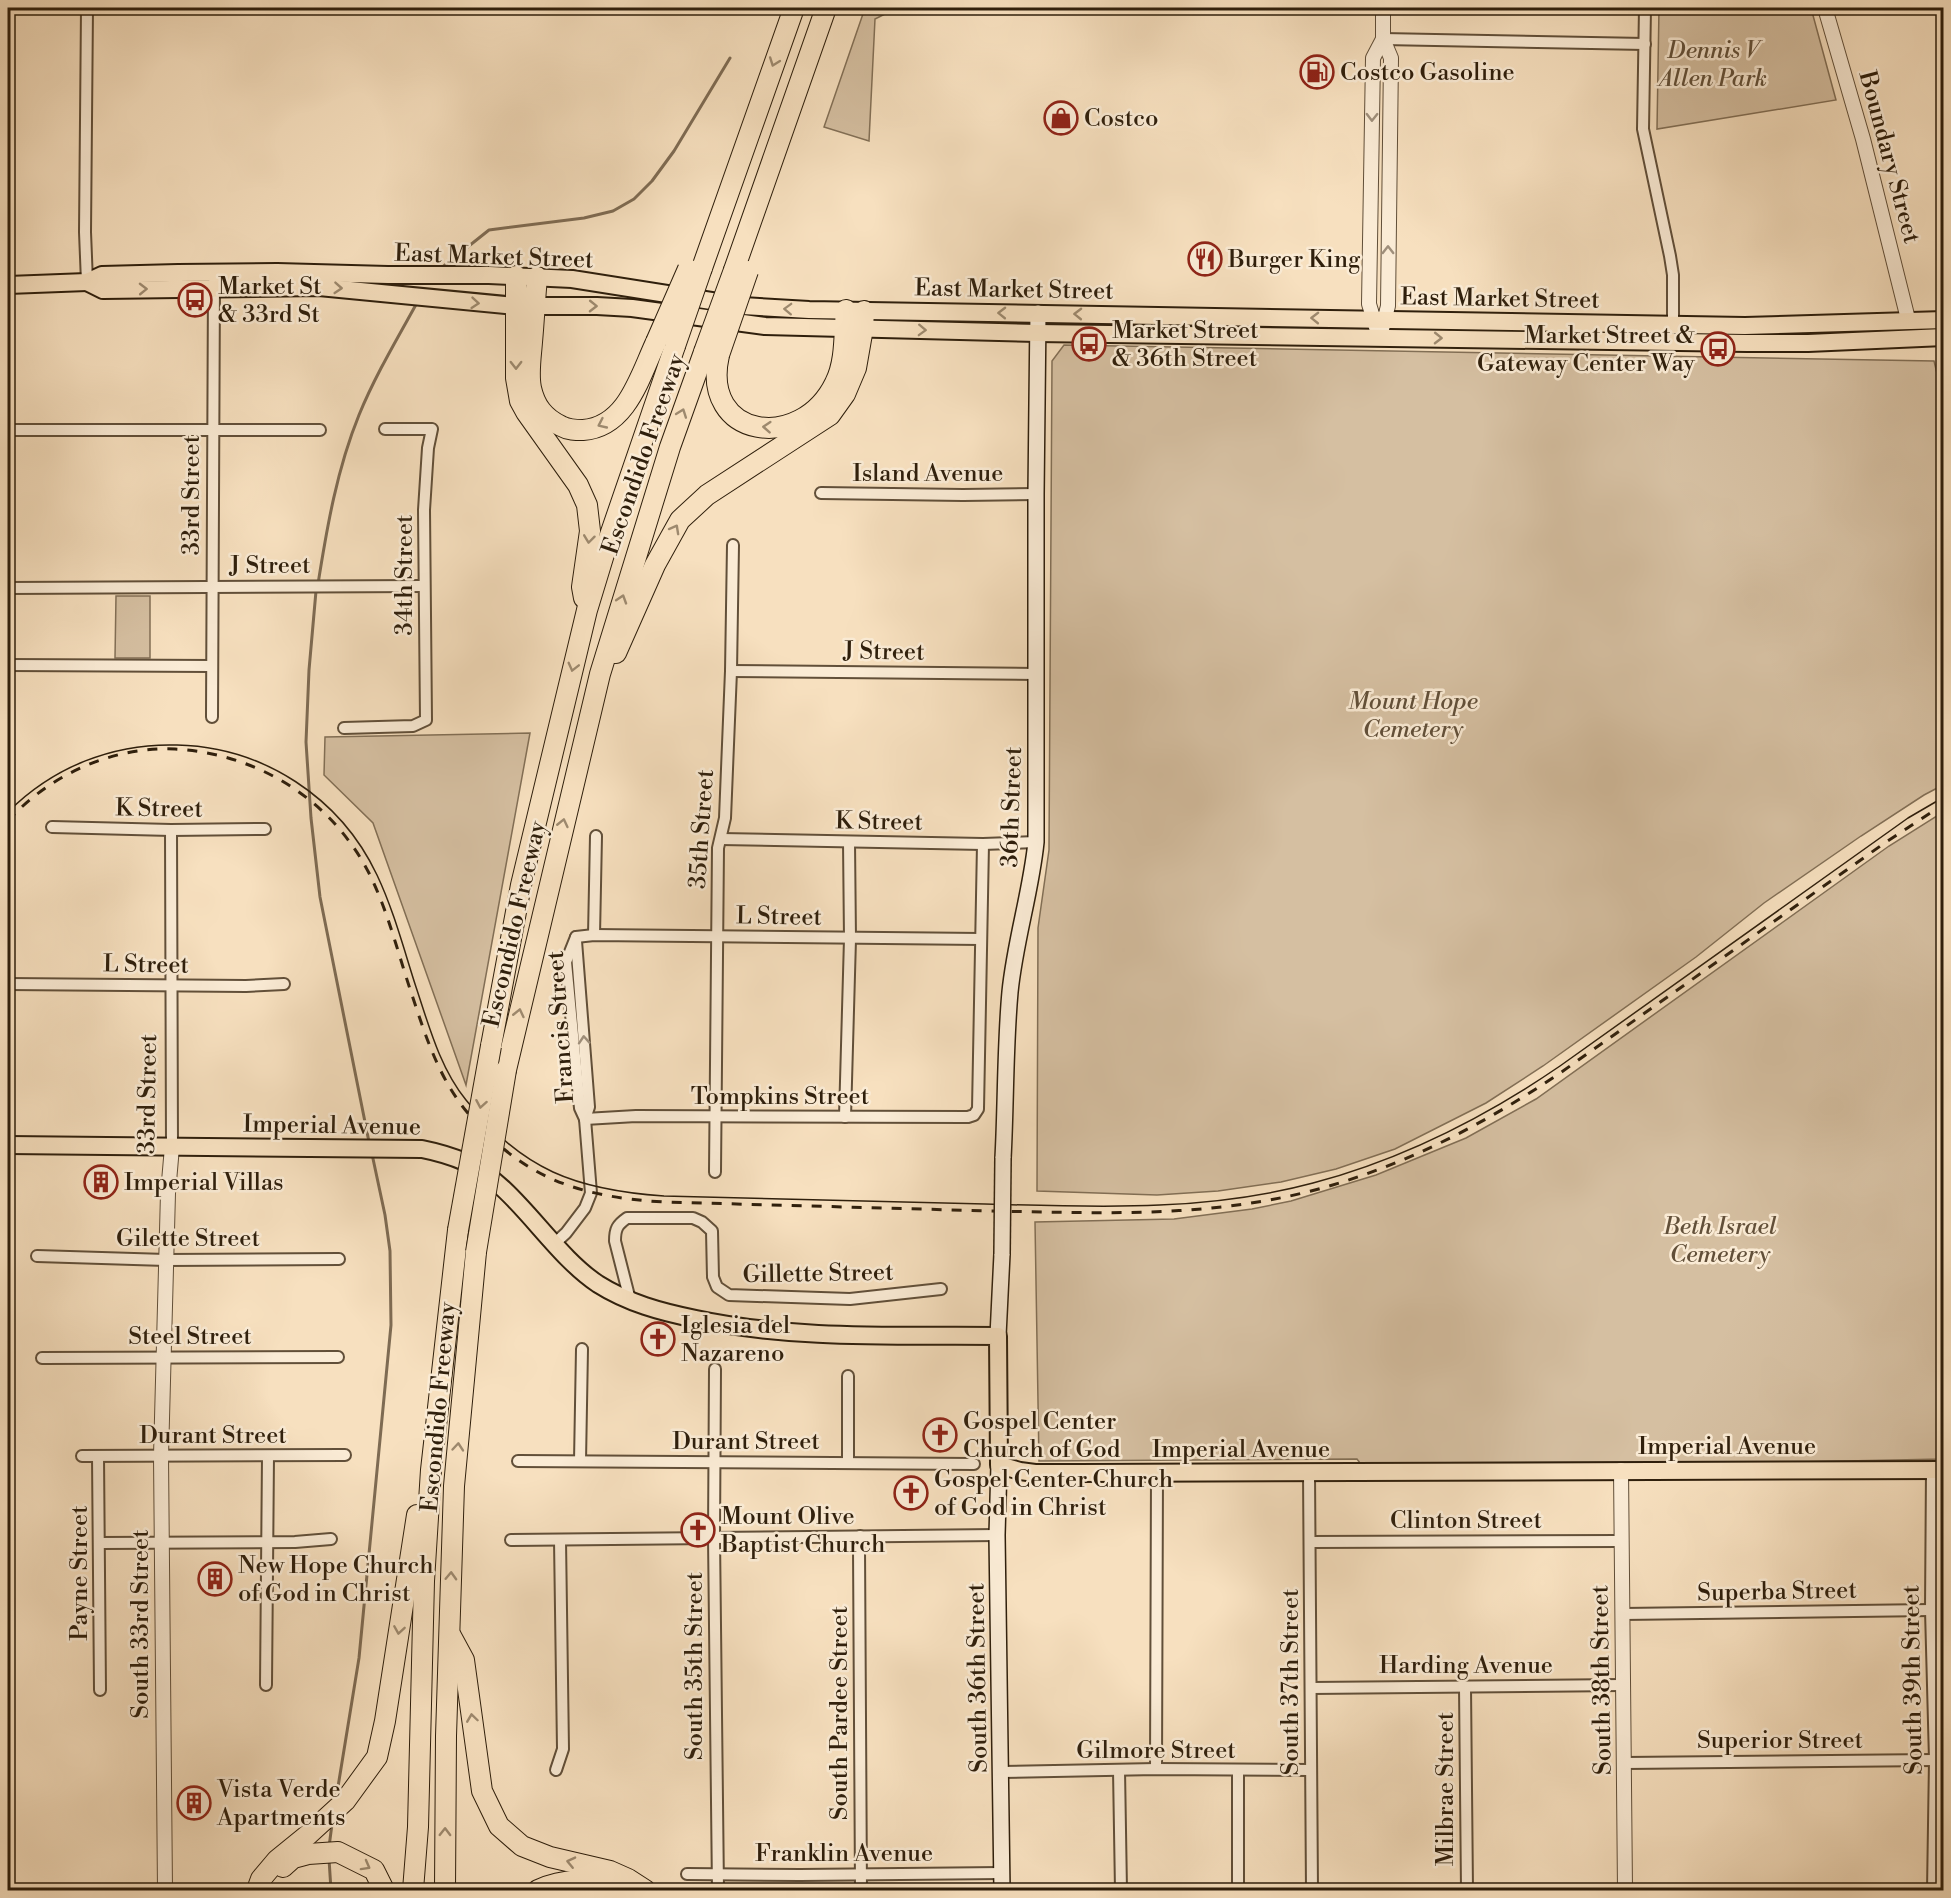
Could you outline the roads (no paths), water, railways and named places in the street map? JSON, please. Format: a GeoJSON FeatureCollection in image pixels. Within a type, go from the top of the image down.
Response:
{"type":"FeatureCollection","features":[{"type":"Feature","properties":{"kind":"highway"},"geometry":{"type":"LineString","coordinates":[[516,276],[525,306],[530,385],[536,403],[544,416],[565,428],[577,430],[600,427],[620,413],[628,400],[681,288],[696,267],[723,166],[742,150],[794,8]]}},
{"type":"Feature","properties":{"kind":"highway","name":"Escondido Freeway"},"geometry":{"type":"LineString","coordinates":[[445,1890],[446,1736],[454,1486],[476,1252],[506,1070],[588,716],[618,611],[670,447],[712,353],[741,271],[826,8]]}},
{"type":"Feature","properties":{"kind":"highway","name":"Escondido Freeway"},"geometry":{"type":"LineString","coordinates":[[413,1890],[418,1827],[424,1581],[431,1470],[458,1230],[521,885],[587,610],[608,541],[675,346],[696,267]]}},
{"type":"Feature","properties":{"kind":"highway"},"geometry":{"type":"LineString","coordinates":[[537,277],[525,306],[516,378],[520,401],[526,412],[578,485],[587,505],[590,531],[582,587],[587,610]]}},
{"type":"Feature","properties":{"kind":"highway"},"geometry":{"type":"LineString","coordinates":[[712,353],[717,387],[723,403],[732,413],[747,424],[764,429],[783,428],[812,413],[824,401],[835,383],[854,319]]}},
{"type":"Feature","properties":{"kind":"highway"},"geometry":{"type":"LineString","coordinates":[[588,716],[655,566],[680,520],[707,495],[830,415],[845,394],[856,368],[854,319]]}},
{"type":"Feature","properties":{"kind":"highway"},"geometry":{"type":"LineString","coordinates":[[257,1890],[261,1879],[277,1860],[345,1801],[377,1757],[385,1721],[418,1510],[431,1470]]}},
{"type":"Feature","properties":{"kind":"highway"},"geometry":{"type":"LineString","coordinates":[[450,1635],[464,1660],[482,1791],[499,1826],[522,1846],[550,1857],[610,1871],[645,1890]]}},
{"type":"Feature","properties":{"kind":"highway"},"geometry":{"type":"LineString","coordinates":[[267,1890],[271,1878],[293,1858],[308,1854],[338,1852],[374,1870],[384,1890]]}},
{"type":"Feature","properties":{"kind":"highway"},"geometry":{"type":"LineString","coordinates":[[538,1890],[552,1884],[575,1880],[598,1881],[624,1890]]}},
{"type":"Feature","properties":{"kind":"main road","name":"East Market Street"},"geometry":{"type":"LineString","coordinates":[[8,285],[87,282],[103,290],[278,272],[516,276],[599,283],[743,306],[854,319],[1037,333],[1769,343],[1944,337]]}},
{"type":"Feature","properties":{"kind":"main road","name":"East Market Street"},"geometry":{"type":"LineString","coordinates":[[214,280],[525,306],[632,308],[765,326],[854,319],[1038,313],[1750,326],[1944,320]]}},
{"type":"Feature","properties":{"kind":"main road","name":"36th Street"},"geometry":{"type":"LineString","coordinates":[[998,1336],[1010,991],[1018,938],[1034,865],[1036,842],[1038,313]]}},
{"type":"Feature","properties":{"kind":"main road"},"geometry":{"type":"LineString","coordinates":[[1769,343],[1796,336],[1891,330],[1898,328],[1908,320]]}},
{"type":"Feature","properties":{"kind":"main road","name":"Imperial Avenue"},"geometry":{"type":"LineString","coordinates":[[8,1145],[422,1149],[466,1162],[484,1173],[511,1197],[573,1264],[598,1284],[630,1300],[667,1313],[772,1332],[998,1336]]}},
{"type":"Feature","properties":{"kind":"main road"},"geometry":{"type":"LineString","coordinates":[[998,1336],[999,1466]]}},
{"type":"Feature","properties":{"kind":"main road","name":"Imperial Avenue"},"geometry":{"type":"LineString","coordinates":[[999,1466],[1035,1473],[1938,1470]]}},
{"type":"Feature","properties":{"kind":"main road","name":"South 36th Street"},"geometry":{"type":"LineString","coordinates":[[999,1466],[997,1535],[1002,1890]]}},
{"type":"Feature","properties":{"kind":"street"},"geometry":{"type":"LineString","coordinates":[[87,8],[85,232],[87,282]]}},
{"type":"Feature","properties":{"kind":"street"},"geometry":{"type":"LineString","coordinates":[[1379,337],[1379,320],[1388,306],[1391,58],[1383,39],[1383,8]]}},
{"type":"Feature","properties":{"kind":"street"},"geometry":{"type":"LineString","coordinates":[[1645,8],[1643,129],[1673,275],[1673,341]]}},
{"type":"Feature","properties":{"kind":"street","name":"Boundary Street"},"geometry":{"type":"LineString","coordinates":[[1825,8],[1863,139],[1908,320]]}},
{"type":"Feature","properties":{"kind":"street"},"geometry":{"type":"LineString","coordinates":[[1383,39],[1645,44]]}},
{"type":"Feature","properties":{"kind":"street","name":"33rd Street"},"geometry":{"type":"LineString","coordinates":[[212,717],[214,280]]}},
{"type":"Feature","properties":{"kind":"street","name":"34th Street"},"geometry":{"type":"LineString","coordinates":[[344,728],[413,726],[426,720],[425,500],[428,448],[432,429],[385,429]]}},
{"type":"Feature","properties":{"kind":"street"},"geometry":{"type":"LineString","coordinates":[[15,430],[320,430]]}},
{"type":"Feature","properties":{"kind":"street","name":"Island Avenue"},"geometry":{"type":"LineString","coordinates":[[821,493],[1036,494]]}},
{"type":"Feature","properties":{"kind":"street","name":"35th Street"},"geometry":{"type":"LineString","coordinates":[[715,1172],[718,848],[725,818],[733,544]]}},
{"type":"Feature","properties":{"kind":"street","name":"J Street"},"geometry":{"type":"LineString","coordinates":[[8,588],[424,586]]}},
{"type":"Feature","properties":{"kind":"street"},"geometry":{"type":"LineString","coordinates":[[8,665],[212,666]]}},
{"type":"Feature","properties":{"kind":"street","name":"J Street"},"geometry":{"type":"LineString","coordinates":[[731,671],[1036,674]]}},
{"type":"Feature","properties":{"kind":"street","name":"K Street"},"geometry":{"type":"LineString","coordinates":[[52,827],[171,830],[265,829]]}},
{"type":"Feature","properties":{"kind":"street","name":"33rd Street"},"geometry":{"type":"LineString","coordinates":[[164,1358],[169,1163],[172,1147],[171,830]]}},
{"type":"Feature","properties":{"kind":"street","name":"Francis Street"},"geometry":{"type":"LineString","coordinates":[[594,935],[596,836]]}},
{"type":"Feature","properties":{"kind":"street","name":"K Street"},"geometry":{"type":"LineString","coordinates":[[721,839],[983,844],[1036,842]]}},
{"type":"Feature","properties":{"kind":"street"},"geometry":{"type":"LineString","coordinates":[[845,1117],[850,939],[849,842]]}},
{"type":"Feature","properties":{"kind":"street","name":"36th Street"},"geometry":{"type":"LineString","coordinates":[[974,1115],[978,1109],[983,844]]}},
{"type":"Feature","properties":{"kind":"street","name":"L Street"},"geometry":{"type":"LineString","coordinates":[[576,937],[594,935],[981,939]]}},
{"type":"Feature","properties":{"kind":"street","name":"Francis Street"},"geometry":{"type":"LineString","coordinates":[[554,1244],[566,1233],[585,1208],[591,1193],[585,1119],[580,1108],[566,962],[576,937]]}},
{"type":"Feature","properties":{"kind":"street","name":"L Street"},"geometry":{"type":"LineString","coordinates":[[8,984],[246,986],[284,984]]}},
{"type":"Feature","properties":{"kind":"street","name":"Tompkins Street"},"geometry":{"type":"LineString","coordinates":[[585,1119],[636,1116],[968,1117],[974,1115]]}},
{"type":"Feature","properties":{"kind":"street","name":"Gillette Street"},"geometry":{"type":"LineString","coordinates":[[630,1300],[615,1240],[615,1232],[619,1224],[627,1218],[693,1218],[702,1222],[712,1232],[714,1277],[717,1287],[729,1295],[850,1299],[941,1288]]}},
{"type":"Feature","properties":{"kind":"street","name":"Gilette Street"},"geometry":{"type":"LineString","coordinates":[[37,1256],[166,1260],[339,1258]]}},
{"type":"Feature","properties":{"kind":"street"},"geometry":{"type":"LineString","coordinates":[[580,1461],[582,1349]]}},
{"type":"Feature","properties":{"kind":"street","name":"Steel Street"},"geometry":{"type":"LineString","coordinates":[[42,1358],[338,1357]]}},
{"type":"Feature","properties":{"kind":"street","name":"South 33rd Street"},"geometry":{"type":"LineString","coordinates":[[164,1358],[161,1456],[165,1890]]}},
{"type":"Feature","properties":{"kind":"street","name":"South 35th Street"},"geometry":{"type":"LineString","coordinates":[[715,1369],[714,1537],[718,1890]]}},
{"type":"Feature","properties":{"kind":"street"},"geometry":{"type":"LineString","coordinates":[[848,1376],[848,1462]]}},
{"type":"Feature","properties":{"kind":"street","name":"Durant Street"},"geometry":{"type":"LineString","coordinates":[[82,1456],[345,1455]]}},
{"type":"Feature","properties":{"kind":"street","name":"Payne Street"},"geometry":{"type":"LineString","coordinates":[[98,1456],[100,1690]]}},
{"type":"Feature","properties":{"kind":"street"},"geometry":{"type":"LineString","coordinates":[[266,1685],[268,1456]]}},
{"type":"Feature","properties":{"kind":"street","name":"Durant Street"},"geometry":{"type":"LineString","coordinates":[[518,1461],[974,1464]]}},
{"type":"Feature","properties":{"kind":"street","name":"South 38th Street"},"geometry":{"type":"LineString","coordinates":[[1621,1470],[1625,1890]]}},
{"type":"Feature","properties":{"kind":"street","name":"South 39th Street"},"geometry":{"type":"LineString","coordinates":[[1934,1890],[1935,1760],[1931,1610],[1938,1470]]}},
{"type":"Feature","properties":{"kind":"street"},"geometry":{"type":"LineString","coordinates":[[1156,1769],[1157,1473]]}},
{"type":"Feature","properties":{"kind":"street","name":"South 37th Street"},"geometry":{"type":"LineString","coordinates":[[1309,1473],[1312,1890]]}},
{"type":"Feature","properties":{"kind":"street"},"geometry":{"type":"LineString","coordinates":[[511,1540],[997,1535]]}},
{"type":"Feature","properties":{"kind":"street","name":"South Pardee Street"},"geometry":{"type":"LineString","coordinates":[[861,1536],[859,1547],[861,1890]]}},
{"type":"Feature","properties":{"kind":"street"},"geometry":{"type":"LineString","coordinates":[[100,1543],[268,1542],[331,1539]]}},
{"type":"Feature","properties":{"kind":"street"},"geometry":{"type":"LineString","coordinates":[[556,1770],[563,1749],[560,1540]]}},
{"type":"Feature","properties":{"kind":"street","name":"Clinton Street"},"geometry":{"type":"LineString","coordinates":[[1310,1542],[1622,1541]]}},
{"type":"Feature","properties":{"kind":"street","name":"Superba Street"},"geometry":{"type":"LineString","coordinates":[[1623,1614],[1931,1610]]}},
{"type":"Feature","properties":{"kind":"street","name":"Harding Avenue"},"geometry":{"type":"LineString","coordinates":[[1311,1688],[1622,1685]]}},
{"type":"Feature","properties":{"kind":"street","name":"Milbrae Street"},"geometry":{"type":"LineString","coordinates":[[1465,1687],[1467,1890]]}},
{"type":"Feature","properties":{"kind":"street","name":"Superior Street"},"geometry":{"type":"LineString","coordinates":[[1625,1763],[1935,1760]]}},
{"type":"Feature","properties":{"kind":"street","name":"Gilmore Street"},"geometry":{"type":"LineString","coordinates":[[1001,1772],[1156,1769],[1311,1770]]}},
{"type":"Feature","properties":{"kind":"street"},"geometry":{"type":"LineString","coordinates":[[1119,1770],[1121,1890]]}},
{"type":"Feature","properties":{"kind":"street"},"geometry":{"type":"LineString","coordinates":[[1238,1771],[1238,1890]]}},
{"type":"Feature","properties":{"kind":"street","name":"Franklin Avenue"},"geometry":{"type":"LineString","coordinates":[[687,1874],[1002,1873]]}},
{"type":"Feature","properties":{"kind":"waterway"},"geometry":{"type":"LineString","coordinates":[[440,269],[489,230],[584,218],[613,211],[634,199],[652,181],[674,151],[730,58]]}},
{"type":"Feature","properties":{"kind":"waterway"},"geometry":{"type":"LineString","coordinates":[[318,584],[334,498],[351,435],[372,386],[418,301]]}},
{"type":"Feature","properties":{"kind":"waterway"},"geometry":{"type":"LineString","coordinates":[[316,591],[306,742],[311,818],[320,897],[369,1142]]}},
{"type":"Feature","properties":{"kind":"waterway"},"geometry":{"type":"LineString","coordinates":[[336,1799],[359,1658],[391,1325],[390,1251],[372,1154]]}},
{"type":"Feature","properties":{"kind":"waterway"},"geometry":{"type":"LineString","coordinates":[[329,1847],[332,1824]]}},
{"type":"Feature","properties":{"kind":"waterway"},"geometry":{"type":"LineString","coordinates":[[329,1859],[331,1890]]}},
{"type":"Feature","properties":{"kind":"tram line"},"geometry":{"type":"LineString","coordinates":[[8,812],[44,782],[64,770],[107,753],[153,745],[209,748],[239,755],[268,766],[295,782],[320,800],[342,822],[361,847],[377,875],[394,917],[436,1046],[457,1088],[487,1124],[508,1144],[530,1160],[577,1181],[604,1188],[664,1196],[1150,1206],[1232,1199],[1313,1183],[1379,1162],[1472,1120],[1560,1066],[1908,818],[1944,797]]}},
{"type":"Feature","properties":{"kind":"railway"},"geometry":{"type":"LineString","coordinates":[[8,821],[24,805],[63,777],[106,758],[152,749],[206,753],[236,760],[264,771],[290,786],[314,803],[335,824],[354,848],[370,875],[387,918],[427,1039],[440,1070],[457,1099],[488,1135],[510,1154],[532,1169],[580,1189],[606,1195],[664,1202],[1112,1213],[1192,1210],[1271,1200],[1311,1191],[1378,1170],[1442,1142],[1504,1109],[1563,1071],[1886,842],[1944,804]]}},
{"type":"Feature","properties":{"kind":"place","name":"Costco Gasoline"},"geometry":{"type":"Point","coordinates":[1317,72]}},
{"type":"Feature","properties":{"kind":"place","name":"Costco"},"geometry":{"type":"Point","coordinates":[1061,118]}},
{"type":"Feature","properties":{"kind":"place","name":"Burger King"},"geometry":{"type":"Point","coordinates":[1205,259]}},
{"type":"Feature","properties":{"kind":"place","name":"Market St & 33rd St"},"geometry":{"type":"Point","coordinates":[195,300]}},
{"type":"Feature","properties":{"kind":"place","name":"Market Street & 36th Street"},"geometry":{"type":"Point","coordinates":[1089,344]}},
{"type":"Feature","properties":{"kind":"place","name":"Market Street & Gateway Center Way"},"geometry":{"type":"Point","coordinates":[1718,349]}},
{"type":"Feature","properties":{"kind":"place","name":"Imperial Villas"},"geometry":{"type":"Point","coordinates":[101,1182]}},
{"type":"Feature","properties":{"kind":"place","name":"Iglesia del Nazareno"},"geometry":{"type":"Point","coordinates":[658,1339]}},
{"type":"Feature","properties":{"kind":"place","name":"Gospel Center Church of God"},"geometry":{"type":"Point","coordinates":[940,1435]}},
{"type":"Feature","properties":{"kind":"place","name":"Gospel Center Church of God in Christ"},"geometry":{"type":"Point","coordinates":[911,1493]}},
{"type":"Feature","properties":{"kind":"place","name":"Mount Olive Baptist Church"},"geometry":{"type":"Point","coordinates":[698,1530]}},
{"type":"Feature","properties":{"kind":"place","name":"New Hope Church of God in Christ"},"geometry":{"type":"Point","coordinates":[215,1579]}},
{"type":"Feature","properties":{"kind":"place","name":"Vista Verde Apartments"},"geometry":{"type":"Point","coordinates":[194,1803]}},
{"type":"Feature","properties":{"kind":"park label","name":"Dennis V Allen Park"},"geometry":{"type":"Point","coordinates":[1713,64]}},
{"type":"Feature","properties":{"kind":"park label","name":"Mount Hope Cemetery"},"geometry":{"type":"Point","coordinates":[1413,715]}},
{"type":"Feature","properties":{"kind":"park label","name":"Beth Israel Cemetery"},"geometry":{"type":"Point","coordinates":[1720,1240]}}]}
